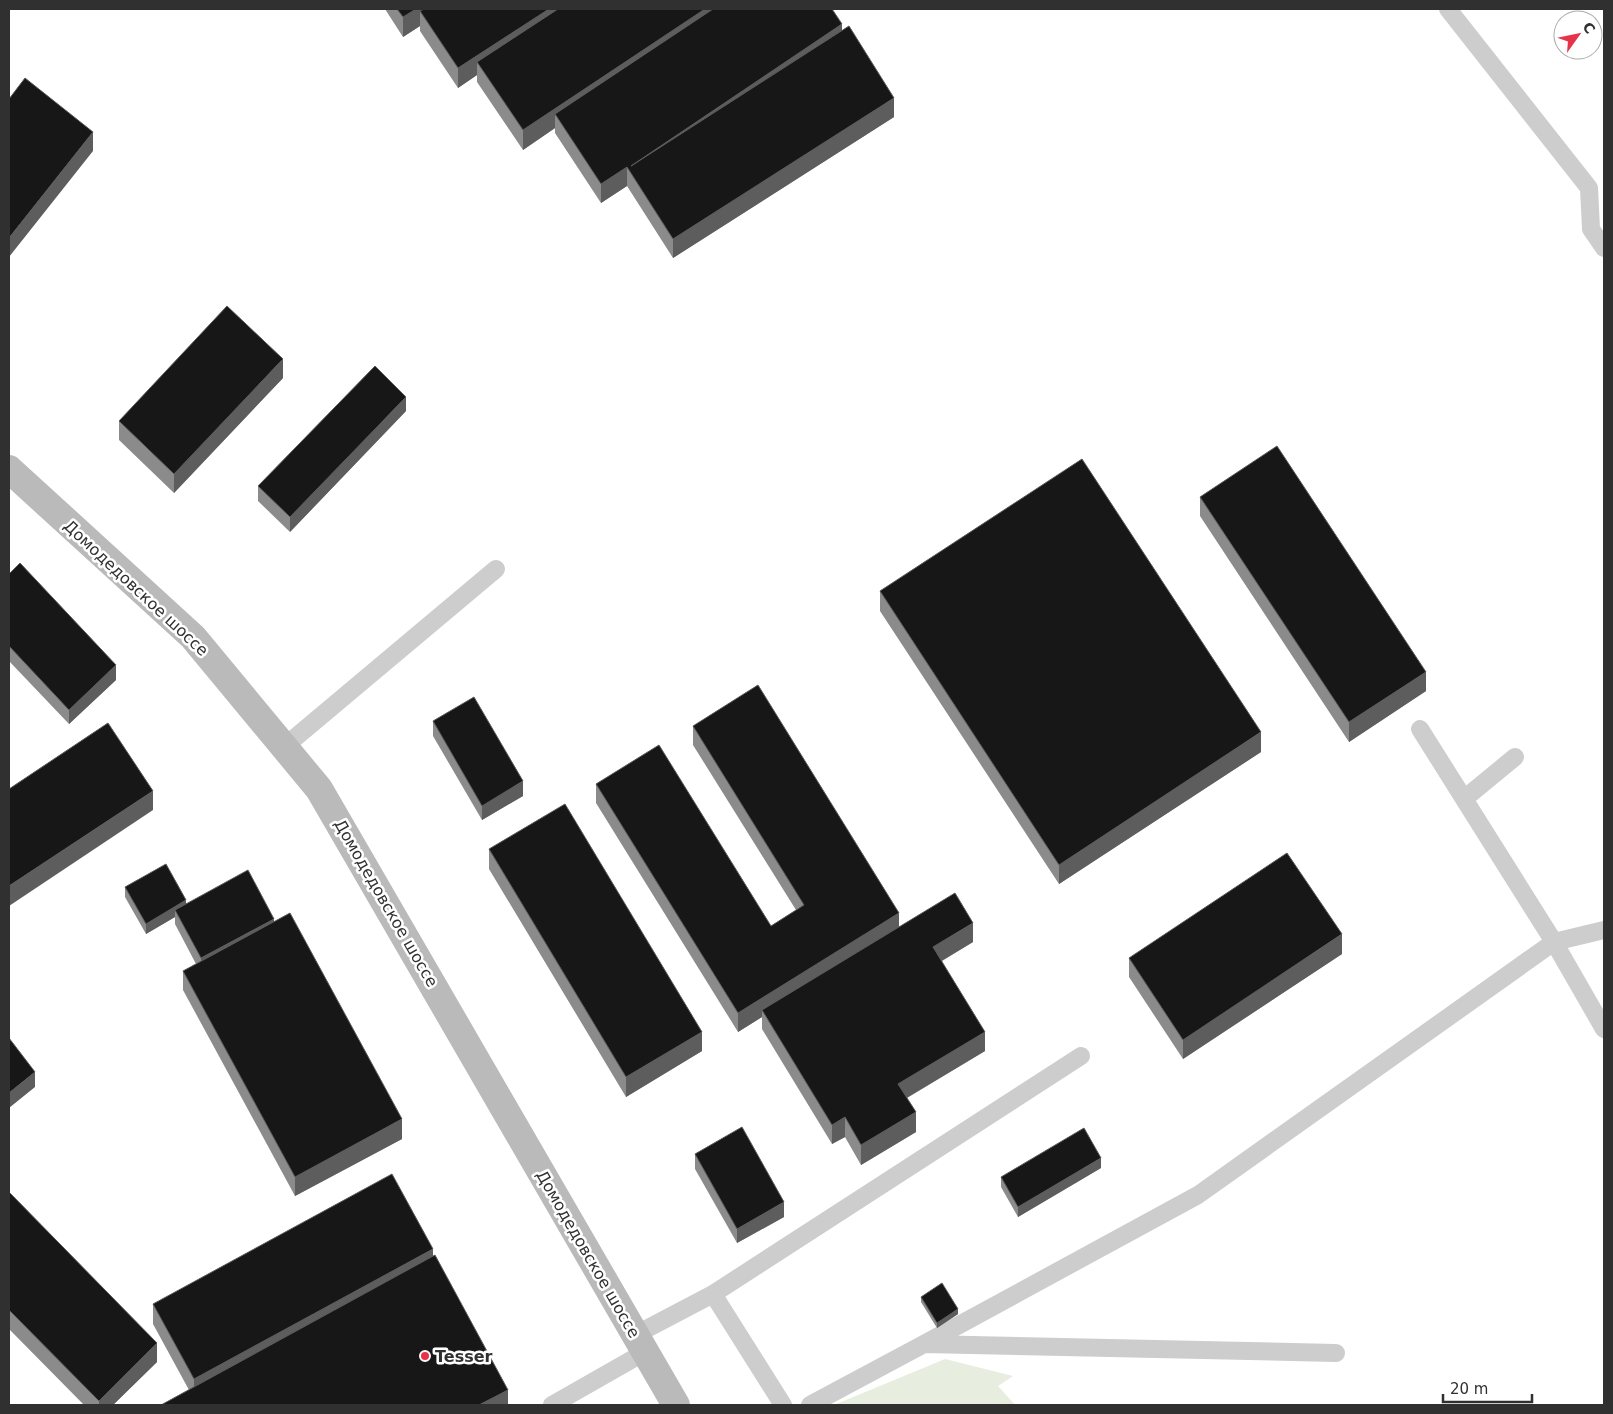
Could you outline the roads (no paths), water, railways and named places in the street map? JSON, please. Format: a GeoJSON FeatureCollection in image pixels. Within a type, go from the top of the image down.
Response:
{"type":"FeatureCollection","features":[{"type":"Feature","properties":{"kind":"main road","name":"Домодедовское шоссе"},"geometry":{"type":"LineString","coordinates":[[9,468],[193,637],[319,789],[676,1405]]}},
{"type":"Feature","properties":{"kind":"lane"},"geometry":{"type":"LineString","coordinates":[[1448,9],[1589,188],[1590,229],[1604,248]]}},
{"type":"Feature","properties":{"kind":"lane"},"geometry":{"type":"LineString","coordinates":[[284,747],[496,569]]}},
{"type":"Feature","properties":{"kind":"lane"},"geometry":{"type":"LineString","coordinates":[[1420,729],[1554,942],[1604,1029]]}},
{"type":"Feature","properties":{"kind":"lane"},"geometry":{"type":"LineString","coordinates":[[1464,799],[1515,757]]}},
{"type":"Feature","properties":{"kind":"lane"},"geometry":{"type":"LineString","coordinates":[[810,1405],[1198,1195],[1554,942],[1604,930]]}},
{"type":"Feature","properties":{"kind":"lane"},"geometry":{"type":"LineString","coordinates":[[552,1405],[713,1294],[1081,1056]]}},
{"type":"Feature","properties":{"kind":"lane"},"geometry":{"type":"LineString","coordinates":[[713,1294],[783,1405]]}},
{"type":"Feature","properties":{"kind":"lane"},"geometry":{"type":"LineString","coordinates":[[924,1344],[1336,1353]]}},
{"type":"Feature","properties":{"kind":"place","name":"Tesser"},"geometry":{"type":"Point","coordinates":[425,1356]}}]}
